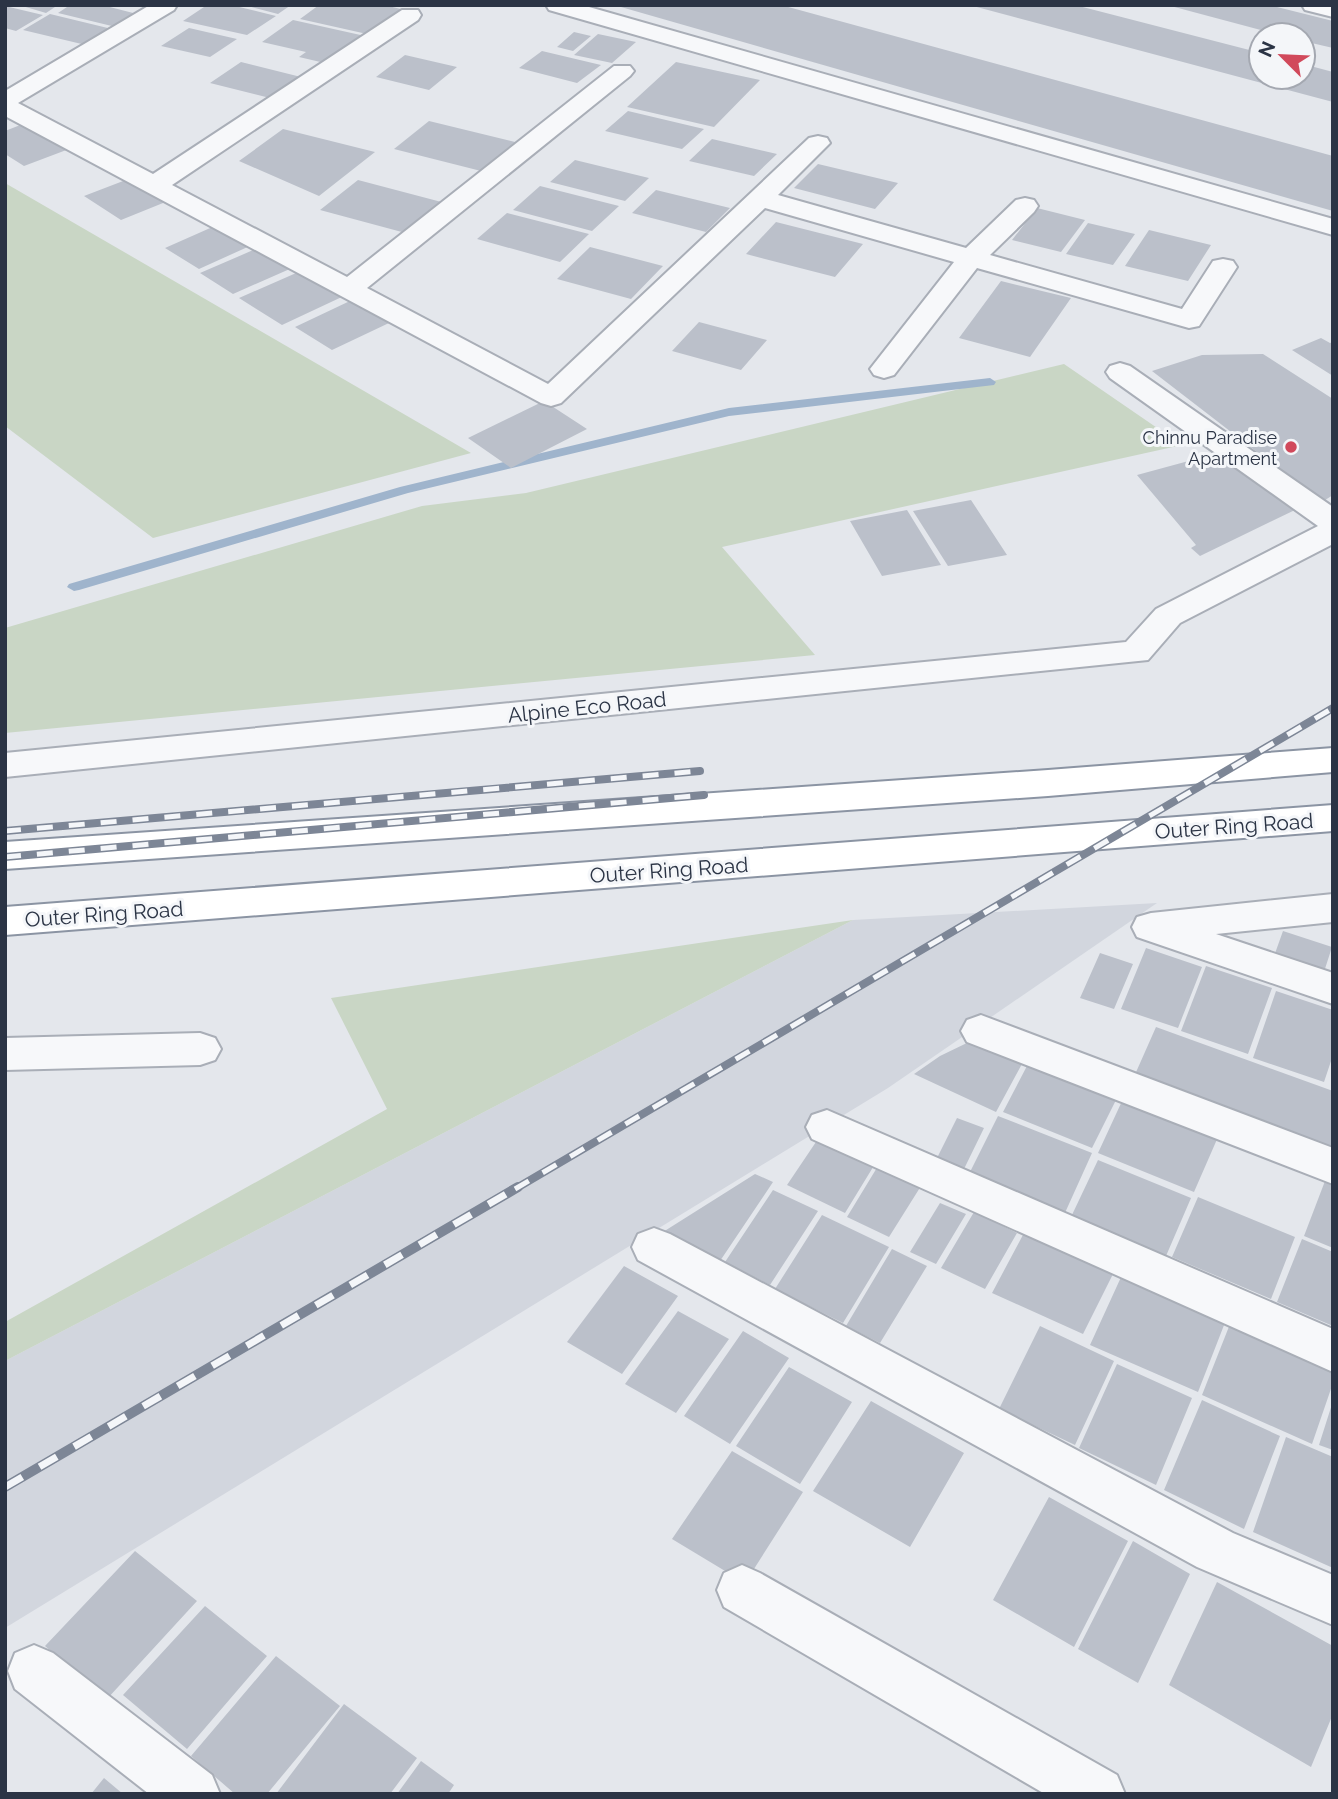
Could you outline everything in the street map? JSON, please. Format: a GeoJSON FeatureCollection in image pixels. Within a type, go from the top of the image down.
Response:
{"type":"FeatureCollection","features":[{"type":"Feature","properties":{"kind":"highway"},"geometry":{"type":"LineString","coordinates":[[5,856],[1048,783],[1333,760]]}},
{"type":"Feature","properties":{"kind":"highway","name":"Outer Ring Road"},"geometry":{"type":"LineString","coordinates":[[5,921],[1333,818]]}},
{"type":"Feature","properties":{"kind":"street"},"geometry":{"type":"LineString","coordinates":[[166,5],[5,104],[551,397],[818,143]]}},
{"type":"Feature","properties":{"kind":"street"},"geometry":{"type":"LineString","coordinates":[[557,5],[1333,227]]}},
{"type":"Feature","properties":{"kind":"street"},"geometry":{"type":"LineString","coordinates":[[1313,5],[1333,10]]}},
{"type":"Feature","properties":{"kind":"street"},"geometry":{"type":"LineString","coordinates":[[154,185],[410,15]]}},
{"type":"Feature","properties":{"kind":"street"},"geometry":{"type":"LineString","coordinates":[[349,289],[622,71]]}},
{"type":"Feature","properties":{"kind":"street"},"geometry":{"type":"LineString","coordinates":[[759,198],[1189,320],[1223,267]]}},
{"type":"Feature","properties":{"kind":"street"},"geometry":{"type":"LineString","coordinates":[[884,369],[970,260],[1025,206]]}},
{"type":"Feature","properties":{"kind":"street"},"geometry":{"type":"LineString","coordinates":[[1120,372],[1333,522]]}},
{"type":"Feature","properties":{"kind":"street","name":"Alpine Eco Road"},"geometry":{"type":"LineString","coordinates":[[5,765],[1136,652],[1168,616],[1333,531]]}},
{"type":"Feature","properties":{"kind":"street","name":"Alpine Eco Road"},"geometry":{"type":"LineString","coordinates":[[1159,629],[1181,627],[1333,553]]}},
{"type":"Feature","properties":{"kind":"street"},"geometry":{"type":"LineString","coordinates":[[1333,908],[1151,927],[1333,989]]}},
{"type":"Feature","properties":{"kind":"street"},"geometry":{"type":"LineString","coordinates":[[981,1031],[1333,1167]]}},
{"type":"Feature","properties":{"kind":"street"},"geometry":{"type":"LineString","coordinates":[[5,1054],[200,1049]]}},
{"type":"Feature","properties":{"kind":"street"},"geometry":{"type":"LineString","coordinates":[[827,1127],[1333,1351]]}},
{"type":"Feature","properties":{"kind":"street"},"geometry":{"type":"LineString","coordinates":[[654,1247],[1215,1550],[1333,1600]]}},
{"type":"Feature","properties":{"kind":"street"},"geometry":{"type":"LineString","coordinates":[[742,1590],[1098,1794]]}},
{"type":"Feature","properties":{"kind":"street"},"geometry":{"type":"LineString","coordinates":[[34,1671],[192,1794]]}},
{"type":"Feature","properties":{"kind":"shaded area"},"geometry":{"type":"Polygon","coordinates":[[[1157,903],[888,1088],[5,1628],[5,1361],[853,920],[1157,903]]]}},
{"type":"Feature","properties":{"kind":"green space"},"geometry":{"type":"Polygon","coordinates":[[[5,183],[471,453],[153,538],[5,426],[5,183]]]}},
{"type":"Feature","properties":{"kind":"green space"},"geometry":{"type":"Polygon","coordinates":[[[1064,364],[1182,445],[722,547],[815,655],[5,733],[5,628],[422,506],[526,493],[1064,364]]]}},
{"type":"Feature","properties":{"kind":"green space"},"geometry":{"type":"Polygon","coordinates":[[[853,920],[5,1361],[5,1322],[387,1109],[331,998],[853,920]]]}},
{"type":"Feature","properties":{"kind":"building"},"geometry":{"type":"Polygon","coordinates":[[[19,5],[58,5],[46,13],[19,5]]]}},
{"type":"Feature","properties":{"kind":"building"},"geometry":{"type":"Polygon","coordinates":[[[70,5],[102,5],[137,14],[116,27],[58,13],[70,5]]]}},
{"type":"Feature","properties":{"kind":"building"},"geometry":{"type":"Polygon","coordinates":[[[207,5],[231,5],[276,16],[247,35],[183,21],[207,5]]]}},
{"type":"Feature","properties":{"kind":"building"},"geometry":{"type":"Polygon","coordinates":[[[244,5],[291,5],[278,14],[244,5]]]}},
{"type":"Feature","properties":{"kind":"building"},"geometry":{"type":"Polygon","coordinates":[[[319,5],[384,5],[401,9],[367,34],[300,19],[319,5]]]}},
{"type":"Feature","properties":{"kind":"building"},"geometry":{"type":"Polygon","coordinates":[[[614,5],[781,5],[1333,156],[1333,211],[614,5]]]}},
{"type":"Feature","properties":{"kind":"building"},"geometry":{"type":"Polygon","coordinates":[[[1075,5],[1247,49],[1247,79],[973,6],[1075,5]]]}},
{"type":"Feature","properties":{"kind":"building"},"geometry":{"type":"Polygon","coordinates":[[[1167,5],[1269,5],[1333,21],[1333,48],[1317,44],[1317,21],[1247,21],[1247,26],[1167,5]]]}},
{"type":"Feature","properties":{"kind":"building"},"geometry":{"type":"Polygon","coordinates":[[[5,6],[43,15],[16,31],[5,28],[5,6]]]}},
{"type":"Feature","properties":{"kind":"building"},"geometry":{"type":"Polygon","coordinates":[[[50,14],[116,30],[90,46],[23,30],[50,14]]]}},
{"type":"Feature","properties":{"kind":"building"},"geometry":{"type":"Polygon","coordinates":[[[293,20],[365,36],[329,64],[299,57],[306,52],[262,42],[293,20]]]}},
{"type":"Feature","properties":{"kind":"building"},"geometry":{"type":"Polygon","coordinates":[[[189,28],[237,39],[210,57],[161,46],[189,28]]]}},
{"type":"Feature","properties":{"kind":"building"},"geometry":{"type":"Polygon","coordinates":[[[574,32],[591,36],[573,51],[557,47],[574,32]]]}},
{"type":"Feature","properties":{"kind":"building"},"geometry":{"type":"Polygon","coordinates":[[[598,34],[636,42],[612,63],[574,55],[598,34]]]}},
{"type":"Feature","properties":{"kind":"building"},"geometry":{"type":"Polygon","coordinates":[[[542,51],[601,65],[577,83],[519,68],[542,51]]]}},
{"type":"Feature","properties":{"kind":"building"},"geometry":{"type":"Polygon","coordinates":[[[405,55],[457,67],[429,90],[376,77],[405,55]]]}},
{"type":"Feature","properties":{"kind":"building"},"geometry":{"type":"Polygon","coordinates":[[[241,62],[305,78],[274,99],[210,83],[241,62]]]}},
{"type":"Feature","properties":{"kind":"building"},"geometry":{"type":"Polygon","coordinates":[[[676,62],[760,80],[714,127],[627,107],[676,62]]]}},
{"type":"Feature","properties":{"kind":"building"},"geometry":{"type":"Polygon","coordinates":[[[1317,68],[1333,72],[1333,102],[1292,91],[1317,91],[1317,68]]]}},
{"type":"Feature","properties":{"kind":"building"},"geometry":{"type":"Polygon","coordinates":[[[628,111],[704,129],[682,149],[605,131],[628,111]]]}},
{"type":"Feature","properties":{"kind":"building"},"geometry":{"type":"Polygon","coordinates":[[[429,121],[519,143],[485,172],[394,149],[429,121]]]}},
{"type":"Feature","properties":{"kind":"building"},"geometry":{"type":"Polygon","coordinates":[[[28,122],[69,149],[24,166],[5,154],[5,131],[28,122]]]}},
{"type":"Feature","properties":{"kind":"building"},"geometry":{"type":"Polygon","coordinates":[[[283,129],[375,152],[319,196],[239,161],[283,129]]]}},
{"type":"Feature","properties":{"kind":"building"},"geometry":{"type":"Polygon","coordinates":[[[712,139],[777,154],[754,176],[689,161],[712,139]]]}},
{"type":"Feature","properties":{"kind":"building"},"geometry":{"type":"Polygon","coordinates":[[[575,160],[649,178],[625,201],[550,182],[575,160]]]}},
{"type":"Feature","properties":{"kind":"building"},"geometry":{"type":"Polygon","coordinates":[[[818,164],[898,183],[875,209],[794,188],[818,164]]]}},
{"type":"Feature","properties":{"kind":"building"},"geometry":{"type":"Polygon","coordinates":[[[131,178],[168,201],[121,220],[84,196],[131,178]]]}},
{"type":"Feature","properties":{"kind":"building"},"geometry":{"type":"Polygon","coordinates":[[[358,180],[449,204],[413,235],[320,210],[358,180]]]}},
{"type":"Feature","properties":{"kind":"building"},"geometry":{"type":"Polygon","coordinates":[[[540,186],[619,206],[592,231],[513,210],[540,186]]]}},
{"type":"Feature","properties":{"kind":"building"},"geometry":{"type":"Polygon","coordinates":[[[656,190],[730,208],[706,232],[632,213],[656,190]]]}},
{"type":"Feature","properties":{"kind":"building"},"geometry":{"type":"Polygon","coordinates":[[[1037,208],[1085,220],[1061,252],[1012,240],[1037,208]]]}},
{"type":"Feature","properties":{"kind":"building"},"geometry":{"type":"Polygon","coordinates":[[[507,213],[589,234],[560,262],[477,239],[507,213]]]}},
{"type":"Feature","properties":{"kind":"building"},"geometry":{"type":"Polygon","coordinates":[[[776,222],[863,244],[835,277],[746,254],[776,222]]]}},
{"type":"Feature","properties":{"kind":"building"},"geometry":{"type":"Polygon","coordinates":[[[1088,223],[1135,234],[1113,265],[1066,254],[1088,223]]]}},
{"type":"Feature","properties":{"kind":"building"},"geometry":{"type":"Polygon","coordinates":[[[217,225],[252,245],[199,269],[165,248],[217,225]]]}},
{"type":"Feature","properties":{"kind":"building"},"geometry":{"type":"Polygon","coordinates":[[[1149,230],[1211,245],[1188,281],[1125,266],[1149,230]]]}},
{"type":"Feature","properties":{"kind":"building"},"geometry":{"type":"Polygon","coordinates":[[[590,247],[663,266],[631,299],[557,279],[590,247]]]}},
{"type":"Feature","properties":{"kind":"building"},"geometry":{"type":"Polygon","coordinates":[[[258,248],[292,268],[233,294],[200,273],[258,248]]]}},
{"type":"Feature","properties":{"kind":"building"},"geometry":{"type":"Polygon","coordinates":[[[303,270],[346,295],[282,325],[239,298],[303,270]]]}},
{"type":"Feature","properties":{"kind":"building"},"geometry":{"type":"Polygon","coordinates":[[[1001,281],[1071,298],[1030,357],[959,338],[1001,281]]]}},
{"type":"Feature","properties":{"kind":"building"},"geometry":{"type":"Polygon","coordinates":[[[352,300],[389,323],[332,350],[295,327],[352,300]]]}},
{"type":"Feature","properties":{"kind":"building"},"geometry":{"type":"Polygon","coordinates":[[[699,322],[767,340],[741,370],[672,351],[699,322]]]}},
{"type":"Feature","properties":{"kind":"building"},"geometry":{"type":"Polygon","coordinates":[[[1321,338],[1333,342],[1333,376],[1292,350],[1321,338]]]}},
{"type":"Feature","properties":{"kind":"building","name":"Chinnu Paradise Apartment"},"geometry":{"type":"Polygon","coordinates":[[[1263,354],[1333,399],[1333,495],[1322,502],[1152,371],[1202,355],[1263,354]]]}},
{"type":"Feature","properties":{"kind":"building"},"geometry":{"type":"Polygon","coordinates":[[[544,401],[587,429],[511,468],[468,438],[544,401]]]}},
{"type":"Feature","properties":{"kind":"building"},"geometry":{"type":"Polygon","coordinates":[[[1218,453],[1297,509],[1200,556],[1191,548],[1196,545],[1137,475],[1218,453]]]}},
{"type":"Feature","properties":{"kind":"building"},"geometry":{"type":"Polygon","coordinates":[[[971,500],[1007,555],[948,566],[913,511],[971,500]]]}},
{"type":"Feature","properties":{"kind":"building"},"geometry":{"type":"Polygon","coordinates":[[[907,510],[941,565],[882,576],[850,521],[907,510]]]}},
{"type":"Feature","properties":{"kind":"building"},"geometry":{"type":"Polygon","coordinates":[[[1283,931],[1332,947],[1323,975],[1273,959],[1283,931]]]}},
{"type":"Feature","properties":{"kind":"building"},"geometry":{"type":"Polygon","coordinates":[[[1146,948],[1202,967],[1178,1028],[1121,1009],[1146,948]]]}},
{"type":"Feature","properties":{"kind":"building"},"geometry":{"type":"Polygon","coordinates":[[[1100,953],[1133,964],[1114,1009],[1080,998],[1100,953]]]}},
{"type":"Feature","properties":{"kind":"building"},"geometry":{"type":"Polygon","coordinates":[[[1206,966],[1272,988],[1248,1054],[1181,1031],[1206,966]]]}},
{"type":"Feature","properties":{"kind":"building"},"geometry":{"type":"Polygon","coordinates":[[[1276,991],[1333,1010],[1333,1055],[1324,1082],[1253,1058],[1276,991]]]}},
{"type":"Feature","properties":{"kind":"building"},"geometry":{"type":"Polygon","coordinates":[[[1156,1027],[1333,1091],[1333,1153],[1133,1079],[1156,1027]]]}},
{"type":"Feature","properties":{"kind":"building"},"geometry":{"type":"Polygon","coordinates":[[[971,1041],[1023,1062],[996,1112],[914,1074],[940,1056],[971,1041]]]}},
{"type":"Feature","properties":{"kind":"building"},"geometry":{"type":"Polygon","coordinates":[[[1028,1064],[1117,1098],[1092,1148],[1003,1112],[1028,1064]]]}},
{"type":"Feature","properties":{"kind":"building"},"geometry":{"type":"Polygon","coordinates":[[[1123,1099],[1218,1137],[1194,1192],[1098,1153],[1123,1099]]]}},
{"type":"Feature","properties":{"kind":"building"},"geometry":{"type":"Polygon","coordinates":[[[998,1116],[1092,1153],[1064,1215],[968,1176],[998,1116]]]}},
{"type":"Feature","properties":{"kind":"building"},"geometry":{"type":"Polygon","coordinates":[[[957,1118],[984,1128],[964,1169],[937,1158],[957,1118]]]}},
{"type":"Feature","properties":{"kind":"building"},"geometry":{"type":"Polygon","coordinates":[[[822,1133],[878,1159],[845,1213],[787,1185],[822,1133]]]}},
{"type":"Feature","properties":{"kind":"building"},"geometry":{"type":"Polygon","coordinates":[[[1098,1160],[1191,1198],[1166,1256],[1071,1217],[1098,1160]]]}},
{"type":"Feature","properties":{"kind":"building"},"geometry":{"type":"Polygon","coordinates":[[[878,1166],[921,1186],[889,1237],[847,1217],[878,1166]]]}},
{"type":"Feature","properties":{"kind":"building"},"geometry":{"type":"Polygon","coordinates":[[[755,1174],[773,1182],[720,1261],[663,1232],[755,1174]]]}},
{"type":"Feature","properties":{"kind":"building"},"geometry":{"type":"Polygon","coordinates":[[[1325,1181],[1333,1185],[1333,1248],[1304,1236],[1325,1181]]]}},
{"type":"Feature","properties":{"kind":"building"},"geometry":{"type":"Polygon","coordinates":[[[773,1190],[818,1211],[770,1285],[725,1262],[773,1190]]]}},
{"type":"Feature","properties":{"kind":"building"},"geometry":{"type":"Polygon","coordinates":[[[1198,1197],[1295,1237],[1271,1299],[1172,1257],[1198,1197]]]}},
{"type":"Feature","properties":{"kind":"building"},"geometry":{"type":"Polygon","coordinates":[[[940,1203],[966,1214],[936,1264],[910,1252],[940,1203]]]}},
{"type":"Feature","properties":{"kind":"building"},"geometry":{"type":"Polygon","coordinates":[[[974,1212],[1017,1233],[985,1289],[941,1268],[974,1212]]]}},
{"type":"Feature","properties":{"kind":"building"},"geometry":{"type":"Polygon","coordinates":[[[822,1215],[889,1247],[843,1323],[775,1289],[822,1215]]]}},
{"type":"Feature","properties":{"kind":"building"},"geometry":{"type":"Polygon","coordinates":[[[1024,1233],[1113,1274],[1083,1334],[992,1293],[1024,1233]]]}},
{"type":"Feature","properties":{"kind":"building"},"geometry":{"type":"Polygon","coordinates":[[[1302,1239],[1333,1252],[1333,1326],[1277,1302],[1302,1239]]]}},
{"type":"Feature","properties":{"kind":"building"},"geometry":{"type":"Polygon","coordinates":[[[892,1249],[927,1266],[880,1343],[846,1326],[892,1249]]]}},
{"type":"Feature","properties":{"kind":"building"},"geometry":{"type":"Polygon","coordinates":[[[624,1266],[678,1296],[622,1374],[567,1342],[624,1266]]]}},
{"type":"Feature","properties":{"kind":"building"},"geometry":{"type":"Polygon","coordinates":[[[1122,1275],[1226,1320],[1198,1392],[1090,1345],[1122,1275]]]}},
{"type":"Feature","properties":{"kind":"building"},"geometry":{"type":"Polygon","coordinates":[[[678,1311],[729,1339],[676,1413],[625,1384],[678,1311]]]}},
{"type":"Feature","properties":{"kind":"building"},"geometry":{"type":"Polygon","coordinates":[[[1230,1324],[1333,1367],[1333,1383],[1312,1444],[1202,1395],[1230,1324]]]}},
{"type":"Feature","properties":{"kind":"building"},"geometry":{"type":"Polygon","coordinates":[[[1040,1326],[1114,1361],[1075,1445],[999,1409],[1040,1326]]]}},
{"type":"Feature","properties":{"kind":"building"},"geometry":{"type":"Polygon","coordinates":[[[743,1331],[789,1358],[730,1444],[684,1416],[743,1331]]]}},
{"type":"Feature","properties":{"kind":"building"},"geometry":{"type":"Polygon","coordinates":[[[1117,1364],[1192,1398],[1156,1485],[1079,1448],[1117,1364]]]}},
{"type":"Feature","properties":{"kind":"building"},"geometry":{"type":"Polygon","coordinates":[[[789,1367],[852,1402],[800,1484],[736,1446],[789,1367]]]}},
{"type":"Feature","properties":{"kind":"building"},"geometry":{"type":"Polygon","coordinates":[[[1202,1400],[1280,1436],[1244,1529],[1164,1490],[1202,1400]]]}},
{"type":"Feature","properties":{"kind":"building"},"geometry":{"type":"Polygon","coordinates":[[[871,1401],[964,1453],[910,1547],[813,1491],[871,1401]]]}},
{"type":"Feature","properties":{"kind":"building"},"geometry":{"type":"Polygon","coordinates":[[[1333,1401],[1333,1450],[1319,1445],[1333,1401]]]}},
{"type":"Feature","properties":{"kind":"building"},"geometry":{"type":"Polygon","coordinates":[[[1286,1437],[1333,1457],[1333,1568],[1253,1532],[1286,1437]]]}},
{"type":"Feature","properties":{"kind":"building"},"geometry":{"type":"Polygon","coordinates":[[[732,1451],[803,1492],[745,1583],[672,1539],[732,1451]]]}},
{"type":"Feature","properties":{"kind":"building"},"geometry":{"type":"Polygon","coordinates":[[[1049,1497],[1128,1541],[1074,1647],[993,1600],[1049,1497]]]}},
{"type":"Feature","properties":{"kind":"building"},"geometry":{"type":"Polygon","coordinates":[[[1133,1541],[1190,1574],[1138,1683],[1078,1649],[1133,1541]]]}},
{"type":"Feature","properties":{"kind":"building"},"geometry":{"type":"Polygon","coordinates":[[[135,1551],[197,1601],[107,1699],[45,1646],[135,1551]]]}},
{"type":"Feature","properties":{"kind":"building"},"geometry":{"type":"Polygon","coordinates":[[[1217,1582],[1333,1646],[1333,1714],[1311,1767],[1169,1685],[1217,1582]]]}},
{"type":"Feature","properties":{"kind":"building"},"geometry":{"type":"Polygon","coordinates":[[[205,1606],[267,1656],[187,1749],[123,1695],[205,1606]]]}},
{"type":"Feature","properties":{"kind":"building"},"geometry":{"type":"Polygon","coordinates":[[[276,1656],[340,1706],[267,1794],[235,1794],[191,1756],[276,1656]]]}},
{"type":"Feature","properties":{"kind":"building"},"geometry":{"type":"Polygon","coordinates":[[[344,1704],[417,1758],[390,1794],[276,1794],[344,1704]]]}},
{"type":"Feature","properties":{"kind":"building"},"geometry":{"type":"Polygon","coordinates":[[[421,1761],[454,1785],[448,1794],[397,1794],[421,1761]]]}},
{"type":"Feature","properties":{"kind":"building"},"geometry":{"type":"Polygon","coordinates":[[[104,1778],[123,1794],[91,1794],[104,1778]]]}},
{"type":"Feature","properties":{"kind":"waterway"},"geometry":{"type":"LineString","coordinates":[[74,587],[404,490],[729,412],[990,382]]}},
{"type":"Feature","properties":{"kind":"railway"},"geometry":{"type":"LineString","coordinates":[[515,1189],[1333,708]]}},
{"type":"Feature","properties":{"kind":"railway"},"geometry":{"type":"LineString","coordinates":[[5,831],[700,771]]}},
{"type":"Feature","properties":{"kind":"railway"},"geometry":{"type":"LineString","coordinates":[[5,857],[704,795]]}},
{"type":"Feature","properties":{"kind":"railway"},"geometry":{"type":"LineString","coordinates":[[5,1487],[518,1187]]}},
{"type":"Feature","properties":{"kind":"place","name":"Chinnu Paradise Apartment"},"geometry":{"type":"Point","coordinates":[1291,447]}}]}
